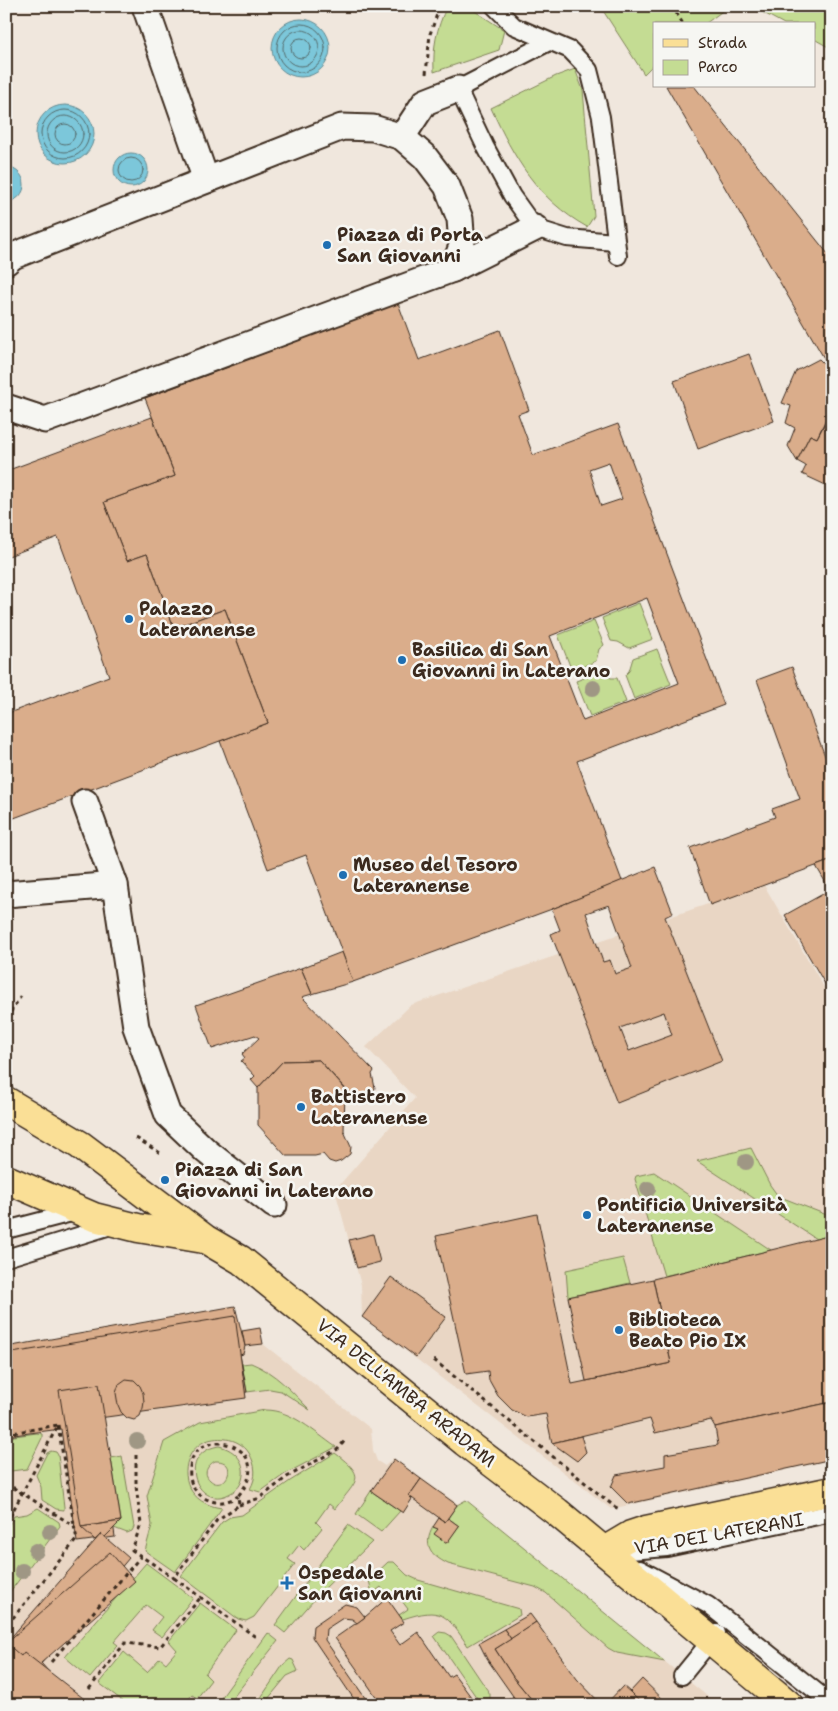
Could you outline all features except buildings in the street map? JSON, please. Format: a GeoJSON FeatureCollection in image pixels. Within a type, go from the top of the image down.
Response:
{"type":"FeatureCollection","features":[{"type":"Feature","properties":{"kind":"main road"},"geometry":{"type":"LineString","coordinates":[[6,1101],[80,1145],[205,1239]]}},
{"type":"Feature","properties":{"kind":"main road"},"geometry":{"type":"LineString","coordinates":[[6,1180],[79,1211],[119,1224],[205,1239]]}},
{"type":"Feature","properties":{"kind":"main road","name":"VIA DELL'AMBA ARADAM"},"geometry":{"type":"LineString","coordinates":[[205,1239],[234,1256],[263,1278],[465,1442],[557,1512],[604,1551],[719,1630],[789,1705]]}},
{"type":"Feature","properties":{"kind":"main road","name":"VIA DEI LATERANI"},"geometry":{"type":"LineString","coordinates":[[604,1551],[630,1535],[646,1530],[832,1491]]}},
{"type":"Feature","properties":{"kind":"street"},"geometry":{"type":"LineString","coordinates":[[145,6],[206,180]]}},
{"type":"Feature","properties":{"kind":"street"},"geometry":{"type":"LineString","coordinates":[[402,138],[425,102],[458,89]]}},
{"type":"Feature","properties":{"kind":"street"},"geometry":{"type":"LineString","coordinates":[[6,262],[13,256],[342,127],[373,128],[402,138],[425,157],[447,186],[460,219],[462,246],[453,269]]}},
{"type":"Feature","properties":{"kind":"street"},"geometry":{"type":"LineString","coordinates":[[6,407],[45,420],[453,269],[535,228]]}},
{"type":"Feature","properties":{"kind":"street"},"geometry":{"type":"LineString","coordinates":[[85,802],[115,885],[136,1027],[168,1115],[206,1150],[274,1205]]}},
{"type":"Feature","properties":{"kind":"street"},"geometry":{"type":"LineString","coordinates":[[6,894],[115,885]]}},
{"type":"Feature","properties":{"kind":"lane"},"geometry":{"type":"LineString","coordinates":[[494,6],[514,26],[570,50],[589,70],[601,117],[617,249],[567,238],[535,228],[512,196],[485,146],[458,89],[549,42]]}},
{"type":"Feature","properties":{"kind":"lane"},"geometry":{"type":"LineString","coordinates":[[6,1230],[79,1211]]}},
{"type":"Feature","properties":{"kind":"lane"},"geometry":{"type":"LineString","coordinates":[[6,1258],[119,1224]]}},
{"type":"Feature","properties":{"kind":"lane","name":"VIA DEI LATERANI"},"geometry":{"type":"LineString","coordinates":[[604,1551],[667,1548],[832,1513]]}},
{"type":"Feature","properties":{"kind":"lane"},"geometry":{"type":"LineString","coordinates":[[682,1676],[719,1630]]}},
{"type":"Feature","properties":{"kind":"lane","name":"VIA DELL'AMBA ARADAM"},"geometry":{"type":"LineString","coordinates":[[719,1630],[832,1704]]}},
{"type":"Feature","properties":{"kind":"path"},"geometry":{"type":"LineString","coordinates":[[425,102],[430,34],[440,6]]}},
{"type":"Feature","properties":{"kind":"path"},"geometry":{"type":"LineString","coordinates":[[672,6],[682,22]]}},
{"type":"Feature","properties":{"kind":"path"},"geometry":{"type":"LineString","coordinates":[[826,6],[832,15]]}},
{"type":"Feature","properties":{"kind":"path"},"geometry":{"type":"LineString","coordinates":[[6,1019],[21,996]]}},
{"type":"Feature","properties":{"kind":"path"},"geometry":{"type":"LineString","coordinates":[[136,1138],[162,1154]]}},
{"type":"Feature","properties":{"kind":"path"},"geometry":{"type":"LineString","coordinates":[[434,1360],[615,1507],[623,1511]]}},
{"type":"Feature","properties":{"kind":"path"},"geometry":{"type":"LineString","coordinates":[[6,1434],[58,1425]]}},
{"type":"Feature","properties":{"kind":"path"},"geometry":{"type":"LineString","coordinates":[[6,1524],[58,1425]]}},
{"type":"Feature","properties":{"kind":"path"},"geometry":{"type":"LineString","coordinates":[[6,1623],[8,1624],[77,1539],[58,1425]]}},
{"type":"Feature","properties":{"kind":"path"},"geometry":{"type":"LineString","coordinates":[[174,1578],[218,1520],[239,1505],[260,1498],[287,1477],[338,1449],[346,1439]]}},
{"type":"Feature","properties":{"kind":"path"},"geometry":{"type":"LineString","coordinates":[[238,1496],[227,1501],[216,1502],[201,1497],[191,1483],[189,1469],[196,1453],[210,1443],[220,1442],[228,1443],[243,1452],[250,1468],[246,1486],[238,1496],[239,1505]]}},
{"type":"Feature","properties":{"kind":"path"},"geometry":{"type":"LineString","coordinates":[[136,1455],[136,1486],[141,1524],[132,1550],[257,1638]]}},
{"type":"Feature","properties":{"kind":"path"},"geometry":{"type":"LineString","coordinates":[[6,1483],[74,1526]]}},
{"type":"Feature","properties":{"kind":"path"},"geometry":{"type":"LineString","coordinates":[[51,1662],[141,1556]]}},
{"type":"Feature","properties":{"kind":"path"},"geometry":{"type":"LineString","coordinates":[[89,1689],[126,1643],[160,1647],[201,1597]]}},
{"type":"Feature","properties":{"kind":"shaded area","name":"Pontificia Università Lateranense"},"geometry":{"type":"Polygon","coordinates":[[[764,885],[832,1001],[832,1460],[611,1509],[362,1317],[361,1285],[335,1190],[415,1098],[366,1047],[411,1005],[764,885]]]}},
{"type":"Feature","properties":{"kind":"shaded area","name":"Ospedale San Giovanni"},"geometry":{"type":"Polygon","coordinates":[[[235,1306],[242,1330],[260,1328],[263,1344],[371,1429],[373,1450],[377,1461],[385,1466],[393,1458],[458,1504],[466,1500],[718,1705],[6,1705],[6,1347],[235,1306]]]}},
{"type":"Feature","properties":{"kind":"green space"},"geometry":{"type":"Polygon","coordinates":[[[447,6],[467,6],[504,30],[499,50],[434,72],[436,38],[447,6]]]}},
{"type":"Feature","properties":{"kind":"green space"},"geometry":{"type":"Polygon","coordinates":[[[600,6],[729,6],[708,22],[653,22],[653,65],[644,74],[600,6]]]}},
{"type":"Feature","properties":{"kind":"green space"},"geometry":{"type":"Polygon","coordinates":[[[751,6],[832,6],[832,49],[816,40],[816,22],[780,22],[751,6]]]}},
{"type":"Feature","properties":{"kind":"green space"},"geometry":{"type":"Polygon","coordinates":[[[575,69],[583,90],[594,216],[587,227],[554,204],[529,176],[509,144],[491,108],[556,76],[575,69]]]}},
{"type":"Feature","properties":{"kind":"green space"},"geometry":{"type":"Polygon","coordinates":[[[639,603],[653,639],[629,648],[618,642],[611,641],[602,618],[639,603]]]}},
{"type":"Feature","properties":{"kind":"green space"},"geometry":{"type":"Polygon","coordinates":[[[594,621],[604,645],[599,649],[596,661],[572,671],[558,635],[594,621]]]}},
{"type":"Feature","properties":{"kind":"green space"},"geometry":{"type":"Polygon","coordinates":[[[657,649],[671,684],[634,699],[625,675],[629,671],[633,658],[657,649]]]}},
{"type":"Feature","properties":{"kind":"green space"},"geometry":{"type":"Polygon","coordinates":[[[600,672],[611,678],[617,678],[626,702],[590,716],[576,681],[600,672]]]}},
{"type":"Feature","properties":{"kind":"green space"},"geometry":{"type":"Polygon","coordinates":[[[751,1148],[770,1185],[778,1196],[832,1217],[832,1235],[816,1239],[697,1161],[751,1148]]]}},
{"type":"Feature","properties":{"kind":"green space"},"geometry":{"type":"Polygon","coordinates":[[[654,1172],[771,1250],[664,1276],[635,1179],[636,1176],[654,1172]]]}},
{"type":"Feature","properties":{"kind":"green space"},"geometry":{"type":"Polygon","coordinates":[[[623,1258],[630,1283],[568,1297],[566,1270],[623,1258]]]}},
{"type":"Feature","properties":{"kind":"green space"},"geometry":{"type":"Polygon","coordinates":[[[251,1363],[276,1377],[310,1410],[281,1391],[270,1389],[247,1392],[242,1364],[251,1363]]]}},
{"type":"Feature","properties":{"kind":"green space"},"geometry":{"type":"Polygon","coordinates":[[[265,1410],[275,1411],[294,1418],[336,1447],[285,1474],[260,1492],[250,1489],[255,1476],[254,1466],[249,1453],[242,1445],[226,1439],[210,1440],[198,1446],[190,1456],[186,1469],[187,1482],[194,1494],[205,1503],[222,1508],[175,1572],[145,1551],[152,1525],[147,1496],[164,1442],[200,1422],[265,1410]]]}},
{"type":"Feature","properties":{"kind":"green space"},"geometry":{"type":"Polygon","coordinates":[[[42,1434],[42,1438],[27,1469],[11,1471],[6,1474],[6,1437],[42,1434]]]}},
{"type":"Feature","properties":{"kind":"green space"},"geometry":{"type":"Polygon","coordinates":[[[219,1446],[239,1458],[243,1468],[242,1480],[233,1492],[218,1497],[208,1495],[200,1488],[194,1469],[198,1459],[205,1451],[219,1446]],[[215,1461],[207,1469],[206,1475],[210,1480],[221,1483],[225,1480],[229,1470],[223,1462],[215,1461]]]}},
{"type":"Feature","properties":{"kind":"green space"},"geometry":{"type":"Polygon","coordinates":[[[51,1451],[56,1452],[58,1455],[64,1510],[56,1509],[42,1500],[41,1487],[36,1475],[47,1453],[51,1451]]]}},
{"type":"Feature","properties":{"kind":"green space"},"geometry":{"type":"Polygon","coordinates":[[[335,1453],[352,1468],[356,1479],[335,1509],[329,1504],[316,1522],[322,1528],[304,1550],[299,1545],[288,1559],[295,1564],[254,1617],[246,1621],[238,1619],[181,1576],[222,1522],[230,1517],[242,1515],[290,1481],[335,1453]]]}},
{"type":"Feature","properties":{"kind":"green space"},"geometry":{"type":"Polygon","coordinates":[[[122,1456],[134,1527],[132,1531],[127,1533],[114,1528],[121,1521],[111,1458],[122,1456]]]}},
{"type":"Feature","properties":{"kind":"green space"},"geometry":{"type":"Polygon","coordinates":[[[371,1491],[400,1511],[381,1532],[356,1514],[371,1491]]]}},
{"type":"Feature","properties":{"kind":"green space"},"geometry":{"type":"Polygon","coordinates":[[[466,1500],[665,1662],[617,1653],[608,1648],[546,1593],[535,1587],[448,1564],[437,1557],[430,1549],[429,1544],[430,1533],[433,1527],[438,1529],[447,1542],[459,1526],[448,1518],[457,1505],[466,1500]]]}},
{"type":"Feature","properties":{"kind":"green space"},"geometry":{"type":"Polygon","coordinates":[[[38,1508],[59,1522],[60,1526],[6,1597],[6,1531],[14,1516],[27,1514],[38,1508]]]}},
{"type":"Feature","properties":{"kind":"green space"},"geometry":{"type":"Polygon","coordinates":[[[348,1525],[372,1542],[321,1592],[285,1633],[275,1625],[348,1525]]]}},
{"type":"Feature","properties":{"kind":"green space"},"geometry":{"type":"Polygon","coordinates":[[[388,1562],[394,1562],[407,1575],[418,1580],[519,1609],[520,1615],[468,1646],[454,1626],[442,1616],[435,1613],[427,1613],[403,1619],[399,1615],[408,1609],[395,1592],[387,1598],[381,1587],[372,1594],[369,1580],[388,1562]]]}},
{"type":"Feature","properties":{"kind":"green space"},"geometry":{"type":"Polygon","coordinates":[[[146,1563],[193,1598],[162,1637],[152,1630],[162,1617],[146,1605],[114,1642],[118,1645],[90,1678],[65,1657],[146,1563]]]}},
{"type":"Feature","properties":{"kind":"green space"},"geometry":{"type":"Polygon","coordinates":[[[200,1603],[236,1630],[205,1674],[211,1680],[197,1698],[192,1695],[183,1705],[128,1705],[99,1683],[124,1652],[147,1672],[160,1658],[166,1663],[177,1650],[169,1641],[200,1603]]]}},
{"type":"Feature","properties":{"kind":"green space"},"geometry":{"type":"Polygon","coordinates":[[[439,1632],[451,1636],[490,1694],[489,1702],[483,1704],[479,1701],[434,1636],[439,1632]]]}},
{"type":"Feature","properties":{"kind":"green space"},"geometry":{"type":"Polygon","coordinates":[[[268,1633],[278,1641],[227,1705],[216,1705],[268,1633]]]}},
{"type":"Feature","properties":{"kind":"green space"},"geometry":{"type":"Polygon","coordinates":[[[290,1659],[293,1660],[298,1671],[287,1676],[263,1705],[256,1705],[283,1665],[290,1659]]]}},
{"type":"Feature","properties":{"kind":"water"},"geometry":{"type":"Polygon","coordinates":[[[301,19],[312,21],[322,27],[328,37],[330,48],[328,59],[322,69],[312,75],[301,77],[290,75],[280,69],[274,59],[272,48],[274,37],[280,27],[290,21],[301,19]]]}},
{"type":"Feature","properties":{"kind":"water"},"geometry":{"type":"Polygon","coordinates":[[[65,105],[76,107],[86,113],[92,123],[94,134],[92,145],[86,155],[76,161],[65,163],[54,161],[44,155],[38,145],[36,134],[38,123],[44,113],[54,107],[65,105]]]}},
{"type":"Feature","properties":{"kind":"water"},"geometry":{"type":"Polygon","coordinates":[[[131,153],[138,154],[143,158],[147,163],[147,177],[143,182],[138,186],[131,187],[124,186],[119,182],[115,177],[114,170],[115,163],[119,158],[124,154],[131,153]]]}},
{"type":"Feature","properties":{"kind":"water"},"geometry":{"type":"Polygon","coordinates":[[[6,167],[20,173],[24,185],[20,196],[6,202],[6,167]]]}},
{"type":"Feature","properties":{"kind":"place","name":"Piazza di Porta San Giovanni"},"geometry":{"type":"Point","coordinates":[327,245]}},
{"type":"Feature","properties":{"kind":"place","name":"Palazzo Lateranense"},"geometry":{"type":"Point","coordinates":[129,619]}},
{"type":"Feature","properties":{"kind":"place","name":"Basilica di San Giovanni in Laterano"},"geometry":{"type":"Point","coordinates":[402,660]}},
{"type":"Feature","properties":{"kind":"place","name":"Museo del Tesoro Lateranense"},"geometry":{"type":"Point","coordinates":[343,875]}},
{"type":"Feature","properties":{"kind":"place","name":"Battistero Lateranense"},"geometry":{"type":"Point","coordinates":[301,1107]}},
{"type":"Feature","properties":{"kind":"place","name":"Piazza di San Giovanni in Laterano"},"geometry":{"type":"Point","coordinates":[165,1180]}},
{"type":"Feature","properties":{"kind":"place","name":"Pontificia Università Lateranense"},"geometry":{"type":"Point","coordinates":[587,1215]}},
{"type":"Feature","properties":{"kind":"place","name":"Biblioteca Beato Pio IX"},"geometry":{"type":"Point","coordinates":[619,1330]}},
{"type":"Feature","properties":{"kind":"place","name":"Ospedale San Giovanni"},"geometry":{"type":"Point","coordinates":[287,1583]}}]}
